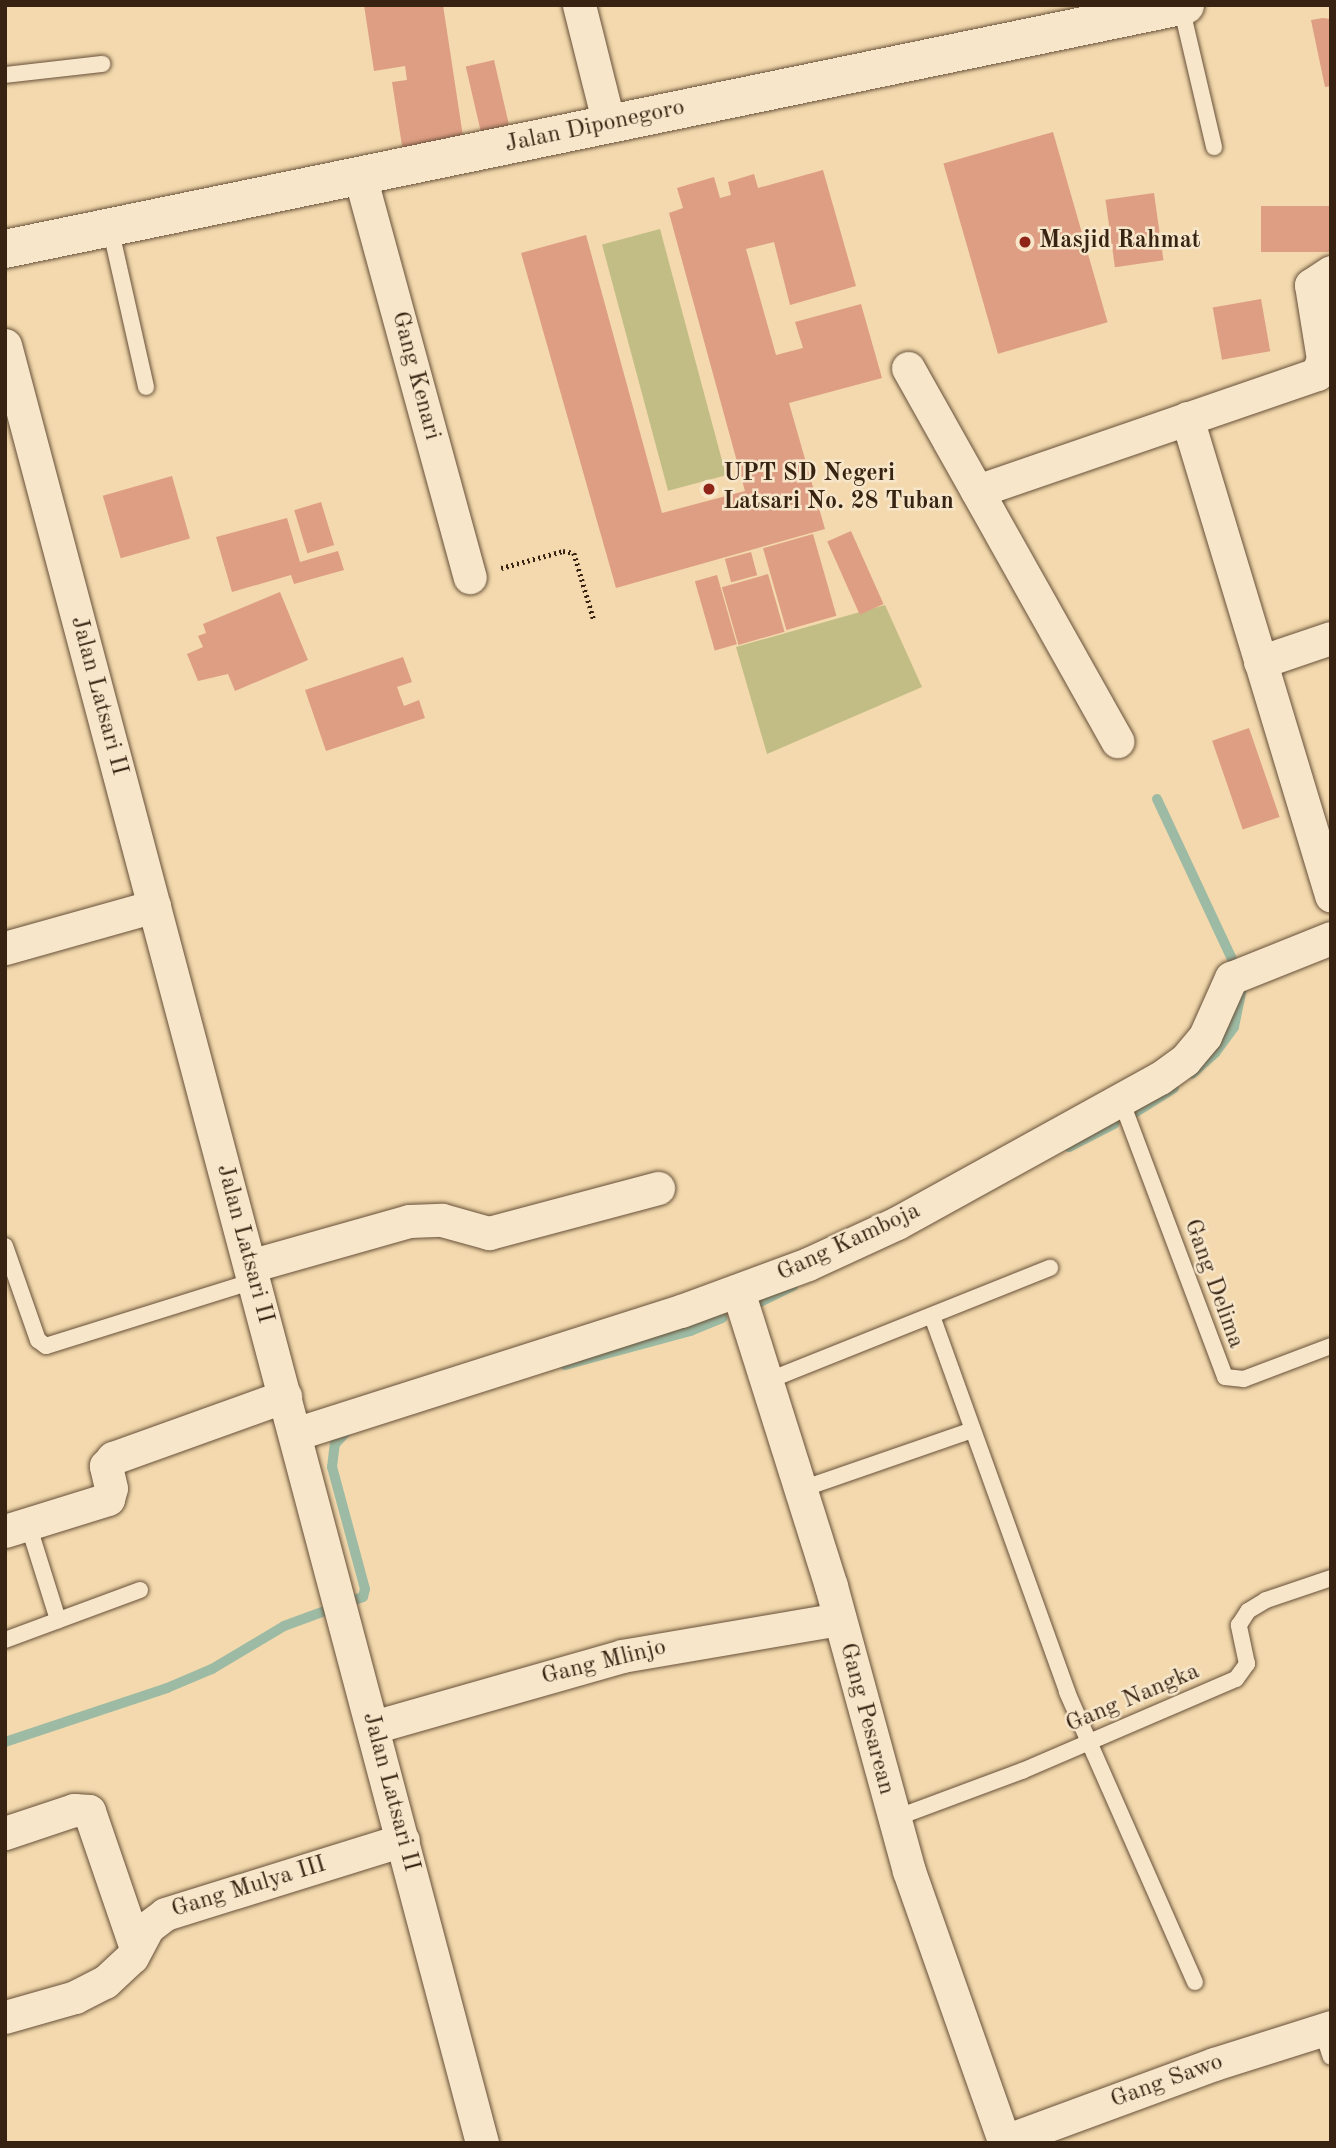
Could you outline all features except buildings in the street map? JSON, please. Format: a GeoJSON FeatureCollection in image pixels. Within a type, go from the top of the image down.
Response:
{"type":"FeatureCollection","features":[{"type":"Feature","properties":{"kind":"main road","name":"Jalan Diponegoro"},"geometry":{"type":"LineString","coordinates":[[5,249],[1183,6]]}},
{"type":"Feature","properties":{"kind":"street"},"geometry":{"type":"LineString","coordinates":[[579,5],[609,124]]}},
{"type":"Feature","properties":{"kind":"street","name":"Gang Kenari"},"geometry":{"type":"LineString","coordinates":[[360,176],[470,577]]}},
{"type":"Feature","properties":{"kind":"street"},"geometry":{"type":"LineString","coordinates":[[977,491],[1322,370],[1311,285],[1331,272]]}},
{"type":"Feature","properties":{"kind":"street","name":"Jalan Latsari II"},"geometry":{"type":"LineString","coordinates":[[5,345],[482,2143]]}},
{"type":"Feature","properties":{"kind":"street"},"geometry":{"type":"LineString","coordinates":[[908,368],[1117,741]]}},
{"type":"Feature","properties":{"kind":"street"},"geometry":{"type":"LineString","coordinates":[[1187,418],[1331,896]]}},
{"type":"Feature","properties":{"kind":"street"},"geometry":{"type":"LineString","coordinates":[[1260,662],[1331,638]]}},
{"type":"Feature","properties":{"kind":"street"},"geometry":{"type":"LineString","coordinates":[[5,948],[154,906]]}},
{"type":"Feature","properties":{"kind":"street","name":"Gang Kamboja"},"geometry":{"type":"LineString","coordinates":[[295,1434],[738,1291],[897,1223],[1121,1100],[1191,1053],[1210,1028],[1241,973],[1331,938]]}},
{"type":"Feature","properties":{"kind":"street"},"geometry":{"type":"LineString","coordinates":[[252,1273],[409,1221],[442,1220],[489,1233],[658,1188]]}},
{"type":"Feature","properties":{"kind":"street","name":"Gang Pesarean"},"geometry":{"type":"LineString","coordinates":[[738,1291],[802,1489],[892,1819],[1005,2142]]}},
{"type":"Feature","properties":{"kind":"street"},"geometry":{"type":"LineString","coordinates":[[17,1528],[108,1499],[111,1488],[106,1466],[113,1458],[285,1396]]}},
{"type":"Feature","properties":{"kind":"street","name":"Gang Mlinjo"},"geometry":{"type":"LineString","coordinates":[[373,1727],[622,1656],[839,1619]]}},
{"type":"Feature","properties":{"kind":"street"},"geometry":{"type":"LineString","coordinates":[[5,1833],[74,1810],[89,1811],[136,1948]]}},
{"type":"Feature","properties":{"kind":"street","name":"Gang Mulya III"},"geometry":{"type":"LineString","coordinates":[[5,2017],[95,1988],[120,1970],[148,1927],[165,1914],[403,1840]]}},
{"type":"Feature","properties":{"kind":"street","name":"Gang Sawo"},"geometry":{"type":"LineString","coordinates":[[1005,2142],[1214,2064],[1328,2038]]}},
{"type":"Feature","properties":{"kind":"lane"},"geometry":{"type":"LineString","coordinates":[[1183,6],[1214,148]]}},
{"type":"Feature","properties":{"kind":"lane"},"geometry":{"type":"LineString","coordinates":[[5,75],[102,64]]}},
{"type":"Feature","properties":{"kind":"lane"},"geometry":{"type":"LineString","coordinates":[[110,227],[146,387]]}},
{"type":"Feature","properties":{"kind":"lane","name":"Gang Delima"},"geometry":{"type":"LineString","coordinates":[[1121,1100],[1225,1377],[1244,1379],[1331,1346]]}},
{"type":"Feature","properties":{"kind":"lane"},"geometry":{"type":"LineString","coordinates":[[5,1246],[36,1334],[46,1346],[252,1273]]}},
{"type":"Feature","properties":{"kind":"lane"},"geometry":{"type":"LineString","coordinates":[[767,1381],[1050,1268]]}},
{"type":"Feature","properties":{"kind":"lane"},"geometry":{"type":"LineString","coordinates":[[932,1315],[1089,1743],[1195,1982]]}},
{"type":"Feature","properties":{"kind":"lane"},"geometry":{"type":"LineString","coordinates":[[802,1489],[972,1430]]}},
{"type":"Feature","properties":{"kind":"lane"},"geometry":{"type":"LineString","coordinates":[[17,1528],[58,1620]]}},
{"type":"Feature","properties":{"kind":"lane","name":"Gang Nangka"},"geometry":{"type":"LineString","coordinates":[[892,1819],[1089,1743],[1236,1679],[1247,1664],[1239,1625],[1248,1611],[1266,1600],[1331,1578]]}},
{"type":"Feature","properties":{"kind":"lane"},"geometry":{"type":"LineString","coordinates":[[5,1640],[140,1590]]}},
{"type":"Feature","properties":{"kind":"path"},"geometry":{"type":"LineString","coordinates":[[470,577],[571,551],[594,620]]}},
{"type":"Feature","properties":{"kind":"shaded area"},"geometry":{"type":"Polygon","coordinates":[[[660,229],[726,475],[668,491],[602,245],[660,229]]]}},
{"type":"Feature","properties":{"kind":"shaded area"},"geometry":{"type":"Polygon","coordinates":[[[885,605],[922,687],[767,754],[736,647],[885,605]]]}},
{"type":"Feature","properties":{"kind":"waterway"},"geometry":{"type":"LineString","coordinates":[[1157,799],[1243,983],[1234,1027],[1215,1053],[1192,1074]]}},
{"type":"Feature","properties":{"kind":"waterway"},"geometry":{"type":"LineString","coordinates":[[1136,1112],[1174,1088]]}},
{"type":"Feature","properties":{"kind":"waterway"},"geometry":{"type":"LineString","coordinates":[[1069,1147],[1114,1124]]}},
{"type":"Feature","properties":{"kind":"waterway"},"geometry":{"type":"LineString","coordinates":[[760,1302],[793,1286]]}},
{"type":"Feature","properties":{"kind":"waterway"},"geometry":{"type":"LineString","coordinates":[[565,1365],[690,1331],[723,1318]]}},
{"type":"Feature","properties":{"kind":"waterway"},"geometry":{"type":"LineString","coordinates":[[5,1742],[167,1688],[212,1669],[284,1626],[363,1597],[365,1589],[332,1467],[335,1444],[349,1429]]}},
{"type":"Feature","properties":{"kind":"place","name":"Masjid Rahmat"},"geometry":{"type":"Point","coordinates":[1025,242]}},
{"type":"Feature","properties":{"kind":"place","name":"UPT SD Negeri Latsari No. 28 Tuban"},"geometry":{"type":"Point","coordinates":[709,489]}}]}
